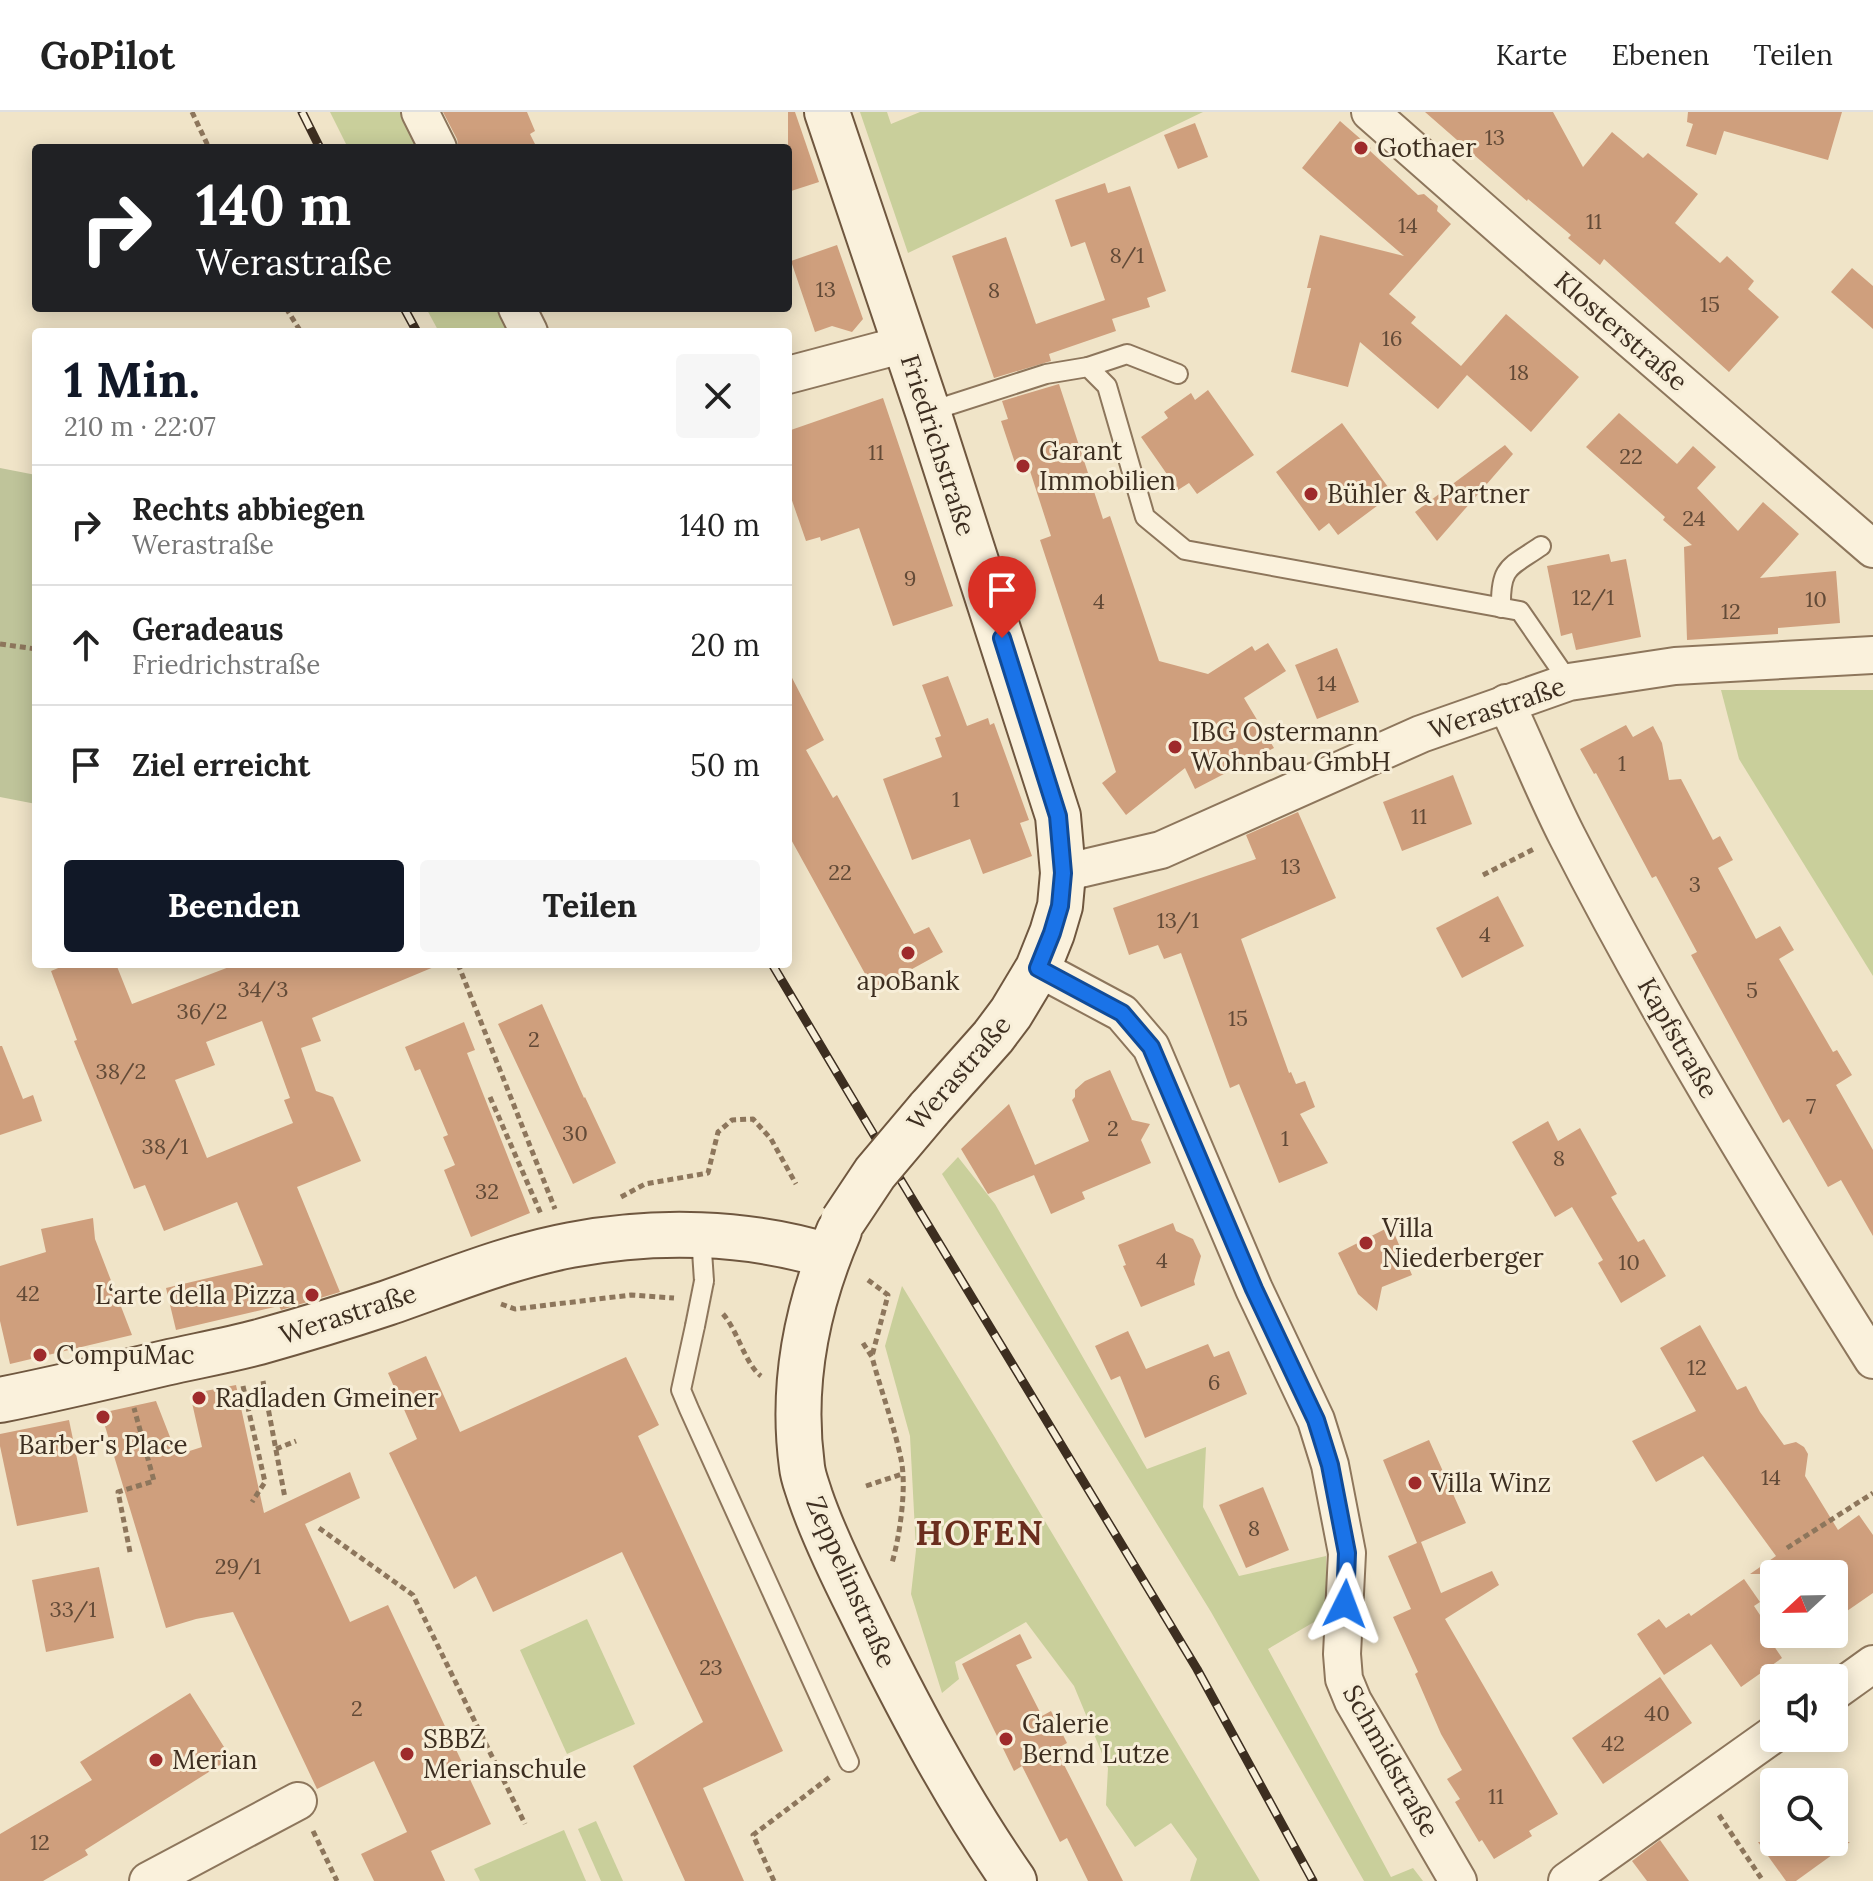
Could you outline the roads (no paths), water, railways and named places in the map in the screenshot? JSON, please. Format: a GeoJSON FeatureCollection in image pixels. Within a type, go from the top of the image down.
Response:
{"type":"FeatureCollection","features":[{"type":"Feature","properties":{"kind":"main road","name":"Friedrichstraße"},"geometry":{"type":"LineString","coordinates":[[827,112],[894,346],[928,412],[949,515],[1058,816],[1063,873]]}},
{"type":"Feature","properties":{"kind":"main road","name":"Werastraße"},"geometry":{"type":"LineString","coordinates":[[0,1400],[257,1342],[375,1306],[488,1266],[569,1245],[651,1236],[701,1236],[748,1239],[805,1249],[836,1238],[875,1173],[1011,1013],[1038,968],[1056,920],[1063,873]]}},
{"type":"Feature","properties":{"kind":"main road","name":"Zeppelinstraße"},"geometry":{"type":"LineString","coordinates":[[836,1238],[818,1285],[806,1331],[798,1423],[802,1470],[817,1517],[897,1683],[975,1823],[1014,1881]]}},
{"type":"Feature","properties":{"kind":"street"},"geometry":{"type":"LineString","coordinates":[[420,112],[436,144]]}},
{"type":"Feature","properties":{"kind":"street","name":"Klosterstraße"},"geometry":{"type":"LineString","coordinates":[[1370,112],[1873,549]]}},
{"type":"Feature","properties":{"kind":"street"},"geometry":{"type":"LineString","coordinates":[[792,374],[894,346]]}},
{"type":"Feature","properties":{"kind":"street","name":"Werastraße"},"geometry":{"type":"LineString","coordinates":[[1063,873],[1161,850],[1421,734],[1569,682],[1675,666],[1873,655]]}},
{"type":"Feature","properties":{"kind":"street","name":"Kapfstraße"},"geometry":{"type":"LineString","coordinates":[[1506,703],[1566,833],[1627,949],[1767,1192],[1873,1360]]}},
{"type":"Feature","properties":{"kind":"street","name":"Schmidstraße"},"geometry":{"type":"LineString","coordinates":[[1038,968],[1122,1013],[1151,1047],[1254,1289],[1316,1420],[1330,1465],[1347,1553],[1342,1654],[1344,1679],[1353,1701],[1458,1881]]}},
{"type":"Feature","properties":{"kind":"street"},"geometry":{"type":"LineString","coordinates":[[1848,1682],[1873,1664]]}},
{"type":"Feature","properties":{"kind":"street"},"geometry":{"type":"LineString","coordinates":[[1567,1881],[1760,1744]]}},
{"type":"Feature","properties":{"kind":"street"},"geometry":{"type":"LineString","coordinates":[[148,1881],[298,1801]]}},
{"type":"Feature","properties":{"kind":"lane"},"geometry":{"type":"LineString","coordinates":[[928,412],[1046,374],[1088,367],[1127,354],[1178,374]]}},
{"type":"Feature","properties":{"kind":"lane"},"geometry":{"type":"LineString","coordinates":[[1088,367],[1107,386],[1145,517],[1185,550],[1520,611],[1569,682]]}},
{"type":"Feature","properties":{"kind":"lane"},"geometry":{"type":"LineString","coordinates":[[1501,608],[1501,585],[1509,568],[1541,546]]}},
{"type":"Feature","properties":{"kind":"lane"},"geometry":{"type":"LineString","coordinates":[[701,1236],[704,1281],[681,1390],[849,1762]]}},
{"type":"Feature","properties":{"kind":"railway"},"geometry":{"type":"LineString","coordinates":[[302,112],[318,144]]}},
{"type":"Feature","properties":{"kind":"railway"},"geometry":{"type":"LineString","coordinates":[[406,312],[415,328]]}},
{"type":"Feature","properties":{"kind":"railway"},"geometry":{"type":"LineString","coordinates":[[774,968],[1197,1669],[1313,1881]]}},
{"type":"Feature","properties":{"kind":"place","name":"Gothaer"},"geometry":{"type":"Point","coordinates":[1361,148]}},
{"type":"Feature","properties":{"kind":"place","name":"Garant Immobilien"},"geometry":{"type":"Point","coordinates":[1023,466]}},
{"type":"Feature","properties":{"kind":"place","name":"Bühler & Partner"},"geometry":{"type":"Point","coordinates":[1311,494]}},
{"type":"Feature","properties":{"kind":"place","name":"IBG Ostermann Wohnbau GmbH"},"geometry":{"type":"Point","coordinates":[1175,747]}},
{"type":"Feature","properties":{"kind":"place","name":"apoBank"},"geometry":{"type":"Point","coordinates":[908,953]}},
{"type":"Feature","properties":{"kind":"place","name":"Villa Niederberger"},"geometry":{"type":"Point","coordinates":[1366,1243]}},
{"type":"Feature","properties":{"kind":"place","name":"L‘arte della Pizza"},"geometry":{"type":"Point","coordinates":[312,1295]}},
{"type":"Feature","properties":{"kind":"place","name":"CompuMac"},"geometry":{"type":"Point","coordinates":[40,1355]}},
{"type":"Feature","properties":{"kind":"place","name":"Radladen Gmeiner"},"geometry":{"type":"Point","coordinates":[199,1398]}},
{"type":"Feature","properties":{"kind":"place","name":"Barber's Place"},"geometry":{"type":"Point","coordinates":[103,1417]}},
{"type":"Feature","properties":{"kind":"place","name":"Villa Winz"},"geometry":{"type":"Point","coordinates":[1415,1483]}},
{"type":"Feature","properties":{"kind":"place","name":"Galerie Bernd Lutze"},"geometry":{"type":"Point","coordinates":[1006,1739]}},
{"type":"Feature","properties":{"kind":"place","name":"SBBZ Merianschule"},"geometry":{"type":"Point","coordinates":[407,1754]}},
{"type":"Feature","properties":{"kind":"place","name":"Merian"},"geometry":{"type":"Point","coordinates":[156,1760]}},
{"type":"Feature","properties":{"kind":"district","name":"HOFEN"},"geometry":{"type":"Point","coordinates":[980,1533]}}]}
